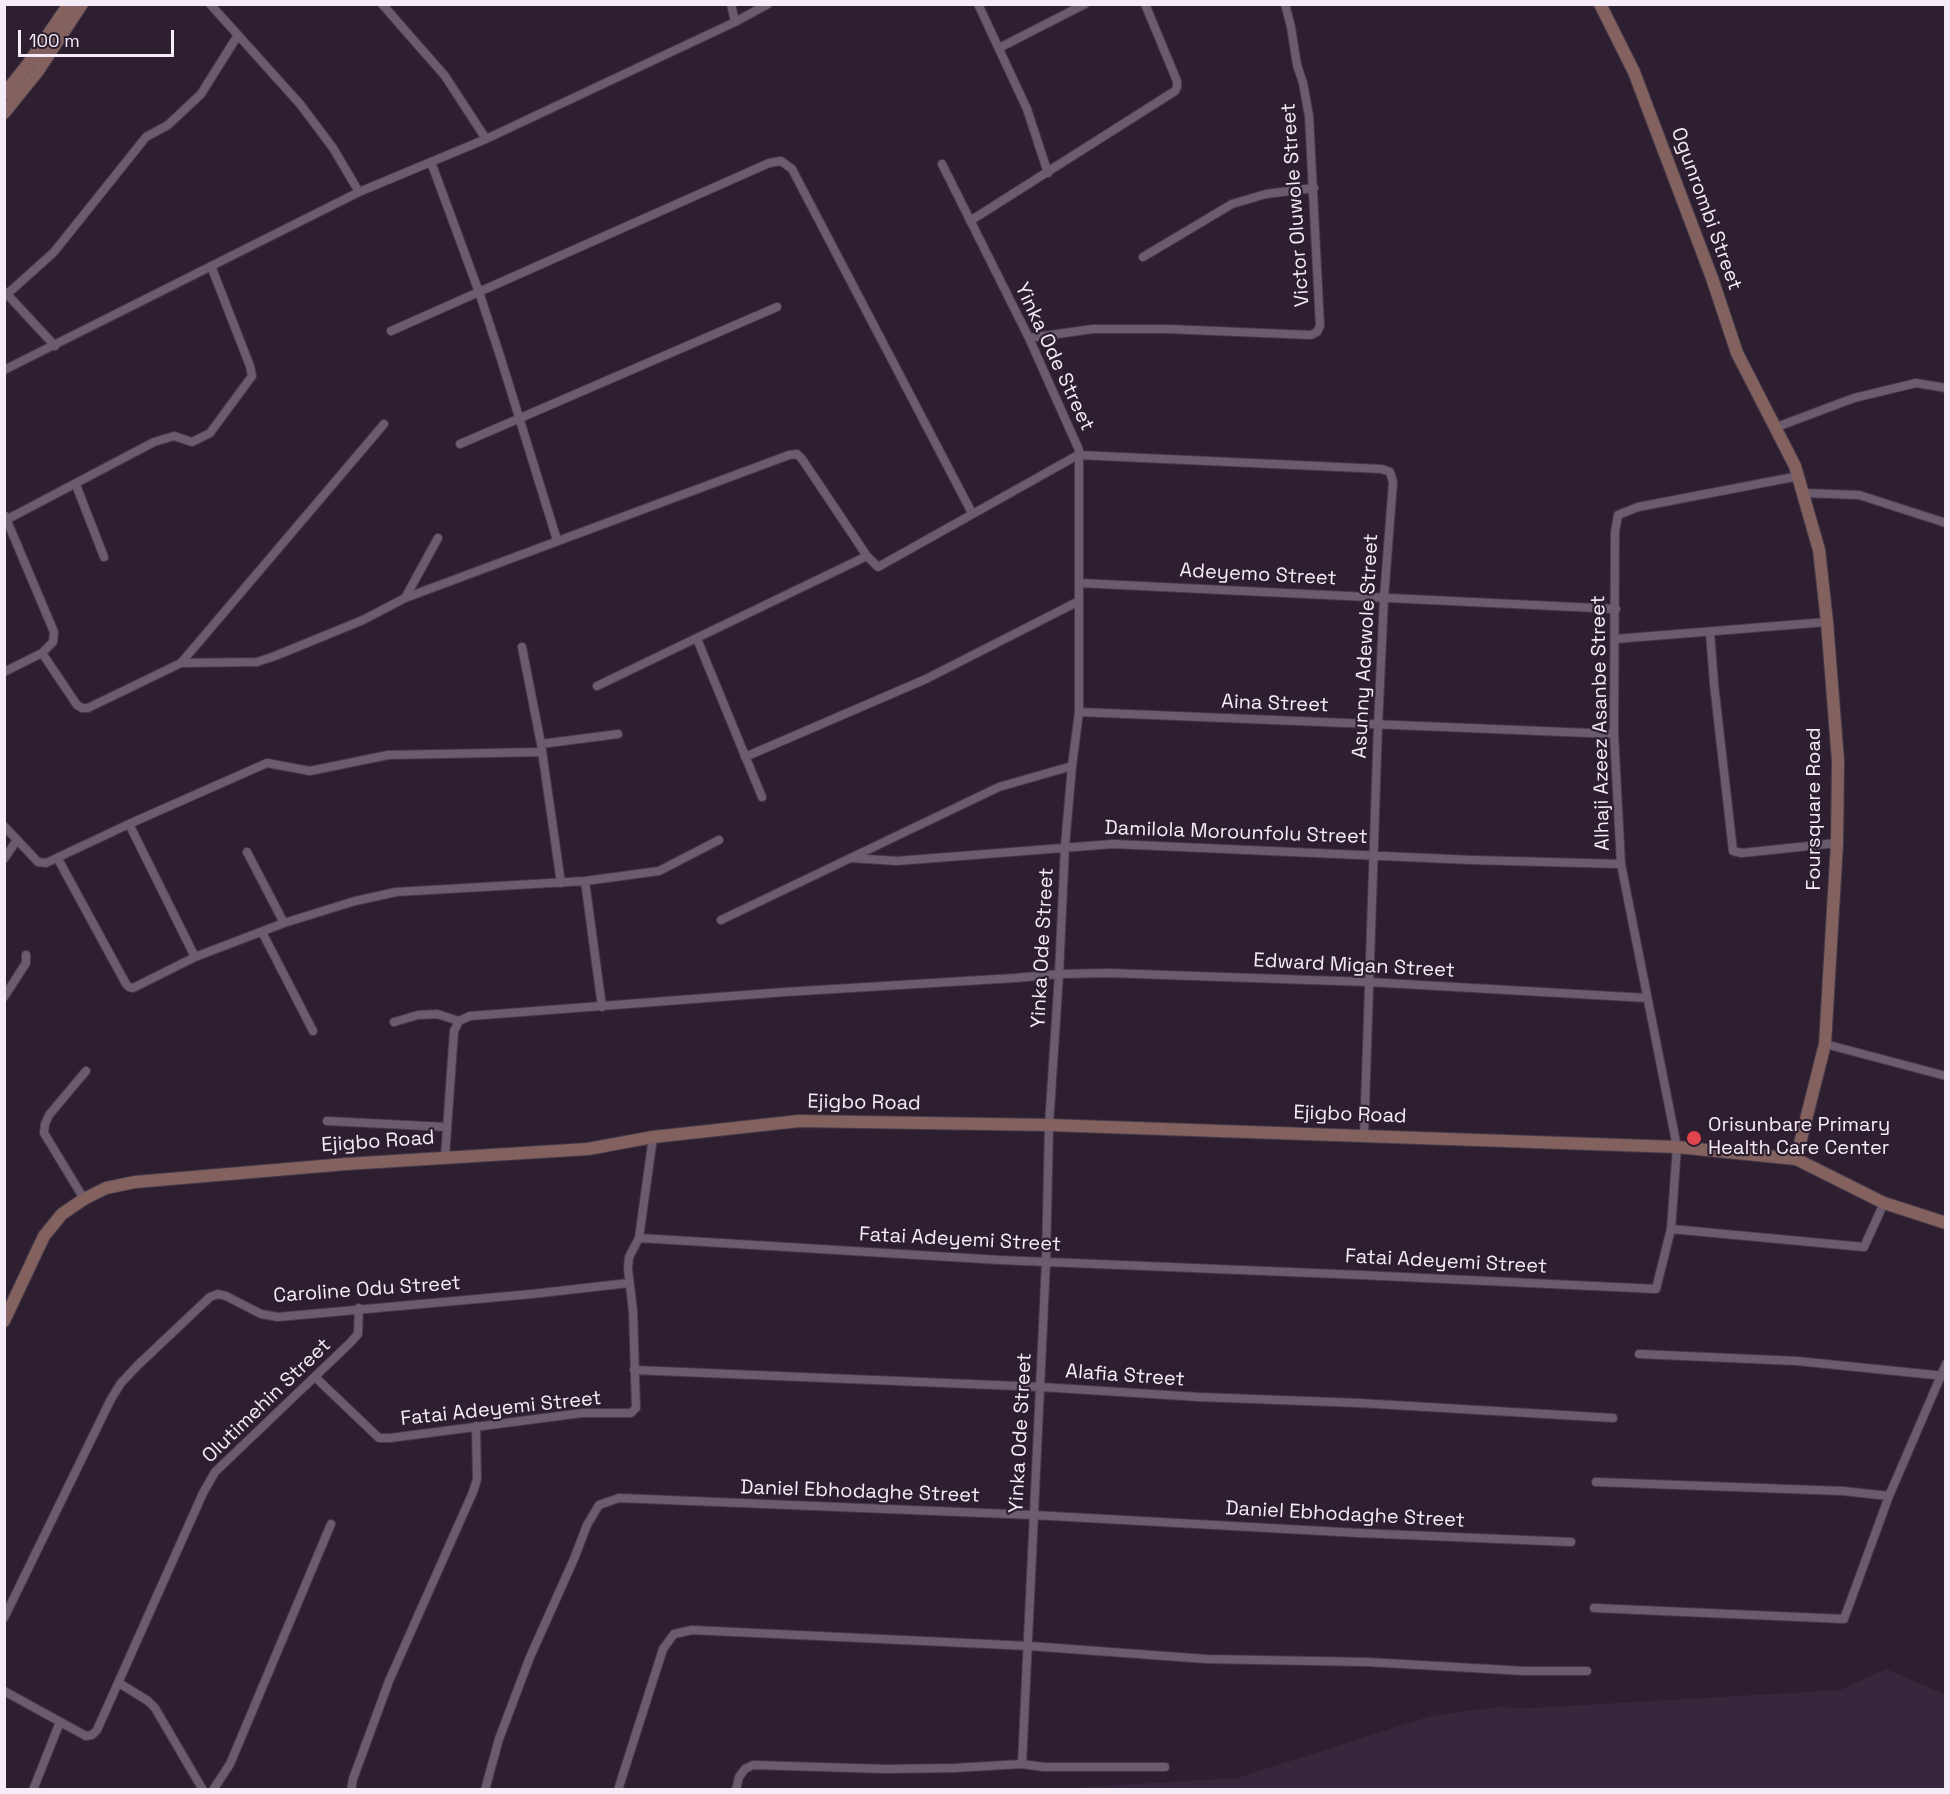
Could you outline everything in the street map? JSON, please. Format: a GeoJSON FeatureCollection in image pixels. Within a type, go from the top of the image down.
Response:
{"type":"FeatureCollection","features":[{"type":"Feature","properties":{"kind":"street"},"geometry":{"type":"LineString","coordinates":[[4,94],[28,64],[69,4]]}},
{"type":"Feature","properties":{"kind":"street"},"geometry":{"type":"LineString","coordinates":[[4,113],[38,71],[82,4]]}},
{"type":"Feature","properties":{"kind":"street"},"geometry":{"type":"LineString","coordinates":[[210,4],[300,104],[333,148],[359,192]]}},
{"type":"Feature","properties":{"kind":"street"},"geometry":{"type":"LineString","coordinates":[[382,4],[445,76],[486,139]]}},
{"type":"Feature","properties":{"kind":"street"},"geometry":{"type":"LineString","coordinates":[[731,4],[735,22]]}},
{"type":"Feature","properties":{"kind":"street"},"geometry":{"type":"LineString","coordinates":[[4,370],[359,192],[486,139],[735,22],[768,4]]}},
{"type":"Feature","properties":{"kind":"street"},"geometry":{"type":"LineString","coordinates":[[978,4],[1027,109],[1048,173]]}},
{"type":"Feature","properties":{"kind":"street"},"geometry":{"type":"LineString","coordinates":[[999,48],[1085,4]]}},
{"type":"Feature","properties":{"kind":"street"},"geometry":{"type":"LineString","coordinates":[[970,221],[1175,91],[1178,87],[1177,81],[1145,4]]}},
{"type":"Feature","properties":{"kind":"street","name":"Victor Oluwole Street"},"geometry":{"type":"LineString","coordinates":[[1029,338],[1093,329],[1167,329],[1311,335],[1317,332],[1320,326],[1309,116],[1297,65],[1292,27],[1285,4]]}},
{"type":"Feature","properties":{"kind":"street","name":"Ogunrombi Street"},"geometry":{"type":"LineString","coordinates":[[1600,4],[1634,72],[1712,278],[1737,353],[1774,428]]}},
{"type":"Feature","properties":{"kind":"street"},"geometry":{"type":"LineString","coordinates":[[55,345],[6,294],[54,252],[146,137],[168,125],[201,94],[238,35]]}},
{"type":"Feature","properties":{"kind":"street"},"geometry":{"type":"LineString","coordinates":[[431,162],[479,292],[557,540]]}},
{"type":"Feature","properties":{"kind":"street"},"geometry":{"type":"LineString","coordinates":[[391,331],[769,163],[781,162],[792,169],[972,513]]}},
{"type":"Feature","properties":{"kind":"street","name":"Yinka Ode Street"},"geometry":{"type":"LineString","coordinates":[[942,164],[1029,338],[1077,444],[1078,455],[1079,712],[1065,846],[1048,1125],[1041,1387],[1022,1764]]}},
{"type":"Feature","properties":{"kind":"street"},"geometry":{"type":"LineString","coordinates":[[1143,257],[1233,204],[1266,194],[1314,188]]}},
{"type":"Feature","properties":{"kind":"street"},"geometry":{"type":"LineString","coordinates":[[4,672],[42,653],[53,642],[54,632],[5,519],[76,485],[154,442],[174,436],[192,442],[210,433],[252,376],[211,266]]}},
{"type":"Feature","properties":{"kind":"street"},"geometry":{"type":"LineString","coordinates":[[460,444],[777,307]]}},
{"type":"Feature","properties":{"kind":"street"},"geometry":{"type":"LineString","coordinates":[[1774,428],[1854,398],[1916,383],[1946,388]]}},
{"type":"Feature","properties":{"kind":"street"},"geometry":{"type":"LineString","coordinates":[[42,653],[77,705],[82,708],[88,708],[181,663],[384,424]]}},
{"type":"Feature","properties":{"kind":"street","name":"Foursquare Road"},"geometry":{"type":"LineString","coordinates":[[1774,428],[1799,476],[1819,550],[1838,761],[1838,843],[1825,1044],[1796,1159]]}},
{"type":"Feature","properties":{"kind":"street"},"geometry":{"type":"LineString","coordinates":[[181,663],[257,662],[275,657],[363,620],[405,598],[789,454],[797,454],[802,459],[867,556],[878,567],[1078,455]]}},
{"type":"Feature","properties":{"kind":"street","name":"Asunny Adewole Street"},"geometry":{"type":"LineString","coordinates":[[1078,455],[1382,469],[1390,472],[1393,482],[1384,598],[1372,854],[1364,1135]]}},
{"type":"Feature","properties":{"kind":"street","name":"Alhaji Azeez Asanbe Street"},"geometry":{"type":"LineString","coordinates":[[1677,1147],[1621,864],[1614,734],[1615,532],[1618,514],[1638,507],[1799,476]]}},
{"type":"Feature","properties":{"kind":"street"},"geometry":{"type":"LineString","coordinates":[[76,485],[104,557]]}},
{"type":"Feature","properties":{"kind":"street"},"geometry":{"type":"LineString","coordinates":[[1803,493],[1859,495],[1946,523]]}},
{"type":"Feature","properties":{"kind":"street"},"geometry":{"type":"LineString","coordinates":[[405,598],[438,538]]}},
{"type":"Feature","properties":{"kind":"street"},"geometry":{"type":"LineString","coordinates":[[597,686],[867,556]]}},
{"type":"Feature","properties":{"kind":"street","name":"Adeyemo Street"},"geometry":{"type":"LineString","coordinates":[[1079,583],[1616,609]]}},
{"type":"Feature","properties":{"kind":"street"},"geometry":{"type":"LineString","coordinates":[[745,757],[926,679],[1079,601]]}},
{"type":"Feature","properties":{"kind":"street"},"geometry":{"type":"LineString","coordinates":[[1615,639],[1827,622]]}},
{"type":"Feature","properties":{"kind":"street"},"geometry":{"type":"LineString","coordinates":[[1710,632],[1733,850],[1742,853],[1838,843]]}},
{"type":"Feature","properties":{"kind":"street"},"geometry":{"type":"LineString","coordinates":[[697,639],[762,797]]}},
{"type":"Feature","properties":{"kind":"street"},"geometry":{"type":"LineString","coordinates":[[522,647],[541,748],[561,883]]}},
{"type":"Feature","properties":{"kind":"street","name":"Aina Street"},"geometry":{"type":"LineString","coordinates":[[1079,712],[1614,734]]}},
{"type":"Feature","properties":{"kind":"street"},"geometry":{"type":"LineString","coordinates":[[4,826],[38,862],[46,863],[267,763],[310,771],[388,755],[541,748],[618,734]]}},
{"type":"Feature","properties":{"kind":"street"},"geometry":{"type":"LineString","coordinates":[[721,921],[999,787],[1072,766]]}},
{"type":"Feature","properties":{"kind":"street"},"geometry":{"type":"LineString","coordinates":[[129,824],[195,957]]}},
{"type":"Feature","properties":{"kind":"street"},"geometry":{"type":"LineString","coordinates":[[4,859],[17,840]]}},
{"type":"Feature","properties":{"kind":"street"},"geometry":{"type":"LineString","coordinates":[[58,859],[126,984],[133,988],[195,957],[284,923],[355,901],[396,892],[585,881],[663,869],[719,840]]}},
{"type":"Feature","properties":{"kind":"street","name":"Damilola Morounfolu Street"},"geometry":{"type":"LineString","coordinates":[[851,858],[897,861],[1113,844],[1472,860],[1621,864]]}},
{"type":"Feature","properties":{"kind":"street"},"geometry":{"type":"LineString","coordinates":[[247,852],[284,923]]}},
{"type":"Feature","properties":{"kind":"street"},"geometry":{"type":"LineString","coordinates":[[585,881],[602,1007]]}},
{"type":"Feature","properties":{"kind":"street"},"geometry":{"type":"LineString","coordinates":[[262,932],[313,1031]]}},
{"type":"Feature","properties":{"kind":"street"},"geometry":{"type":"LineString","coordinates":[[4,998],[26,963],[26,955]]}},
{"type":"Feature","properties":{"kind":"street","name":"Edward Migan Street"},"geometry":{"type":"LineString","coordinates":[[459,1021],[470,1016],[785,992],[1059,974],[1108,973],[1368,982],[1647,998]]}},
{"type":"Feature","properties":{"kind":"street"},"geometry":{"type":"LineString","coordinates":[[394,1022],[418,1015],[437,1014],[459,1021],[454,1031],[445,1157]]}},
{"type":"Feature","properties":{"kind":"street"},"geometry":{"type":"LineString","coordinates":[[1825,1044],[1946,1076]]}},
{"type":"Feature","properties":{"kind":"street"},"geometry":{"type":"LineString","coordinates":[[84,1199],[44,1133],[45,1124],[50,1115],[86,1071]]}},
{"type":"Feature","properties":{"kind":"street"},"geometry":{"type":"LineString","coordinates":[[327,1121],[446,1126]]}},
{"type":"Feature","properties":{"kind":"street","name":"Ejigbo Road"},"geometry":{"type":"LineString","coordinates":[[4,1321],[44,1236],[62,1214],[106,1188],[135,1182],[445,1157],[588,1149],[653,1137],[799,1121],[1048,1125],[1364,1135],[1677,1147],[1796,1159]]}},
{"type":"Feature","properties":{"kind":"street"},"geometry":{"type":"LineString","coordinates":[[639,1238],[653,1137]]}},
{"type":"Feature","properties":{"kind":"street","name":"Fatai Adeyemi Street"},"geometry":{"type":"LineString","coordinates":[[315,1377],[379,1437],[390,1438],[582,1413],[631,1413],[636,1408],[633,1311],[628,1269],[629,1257],[639,1238],[1046,1262],[1656,1289],[1671,1229],[1677,1147]]}},
{"type":"Feature","properties":{"kind":"street"},"geometry":{"type":"LineString","coordinates":[[1796,1159],[1884,1203],[1946,1223]]}},
{"type":"Feature","properties":{"kind":"street"},"geometry":{"type":"LineString","coordinates":[[1671,1229],[1864,1247],[1884,1203]]}},
{"type":"Feature","properties":{"kind":"street","name":"Caroline Odu Street"},"geometry":{"type":"LineString","coordinates":[[4,1618],[111,1399],[121,1383],[210,1296],[218,1294],[226,1296],[261,1314],[278,1317],[629,1283]]}},
{"type":"Feature","properties":{"kind":"street","name":"Olutimehin Street"},"geometry":{"type":"LineString","coordinates":[[60,1722],[86,1736],[92,1735],[97,1730],[203,1493],[215,1472],[358,1334],[360,1308]]}},
{"type":"Feature","properties":{"kind":"street"},"geometry":{"type":"LineString","coordinates":[[1639,1354],[1797,1361],[1943,1375]]}},
{"type":"Feature","properties":{"kind":"street"},"geometry":{"type":"LineString","coordinates":[[1594,1608],[1844,1619],[1889,1496],[1946,1364]]}},
{"type":"Feature","properties":{"kind":"street","name":"Alafia Street"},"geometry":{"type":"LineString","coordinates":[[634,1370],[1041,1387],[1613,1418]]}},
{"type":"Feature","properties":{"kind":"street"},"geometry":{"type":"LineString","coordinates":[[351,1790],[389,1681],[473,1492],[477,1479],[476,1426]]}},
{"type":"Feature","properties":{"kind":"street"},"geometry":{"type":"LineString","coordinates":[[1596,1482],[1843,1491],[1889,1496]]}},
{"type":"Feature","properties":{"kind":"street","name":"Daniel Ebhodaghe Street"},"geometry":{"type":"LineString","coordinates":[[485,1790],[499,1739],[530,1657],[587,1525],[599,1505],[619,1498],[1033,1515],[1570,1542]]}},
{"type":"Feature","properties":{"kind":"street"},"geometry":{"type":"LineString","coordinates":[[213,1790],[230,1764],[331,1524]]}},
{"type":"Feature","properties":{"kind":"street"},"geometry":{"type":"LineString","coordinates":[[618,1790],[663,1649],[674,1634],[692,1630],[1029,1646],[1206,1659],[1367,1662],[1525,1671],[1587,1671]]}},
{"type":"Feature","properties":{"kind":"street"},"geometry":{"type":"LineString","coordinates":[[119,1683],[155,1708],[202,1790]]}},
{"type":"Feature","properties":{"kind":"street"},"geometry":{"type":"LineString","coordinates":[[4,1691],[60,1722],[33,1790]]}},
{"type":"Feature","properties":{"kind":"street"},"geometry":{"type":"LineString","coordinates":[[736,1790],[739,1777],[745,1769],[753,1765],[909,1769],[1022,1764],[1044,1767],[1165,1767]]}},
{"type":"Feature","properties":{"kind":"shaded area"},"geometry":{"type":"Polygon","coordinates":[[[1886,1669],[1945,1694],[1945,1789],[1050,1789],[1237,1778],[1431,1716],[1497,1707],[1531,1708],[1840,1690],[1886,1669]]]}},
{"type":"Feature","properties":{"kind":"place","name":"Orisunbare Primary Health Care Center"},"geometry":{"type":"Point","coordinates":[1694,1138]}}]}
